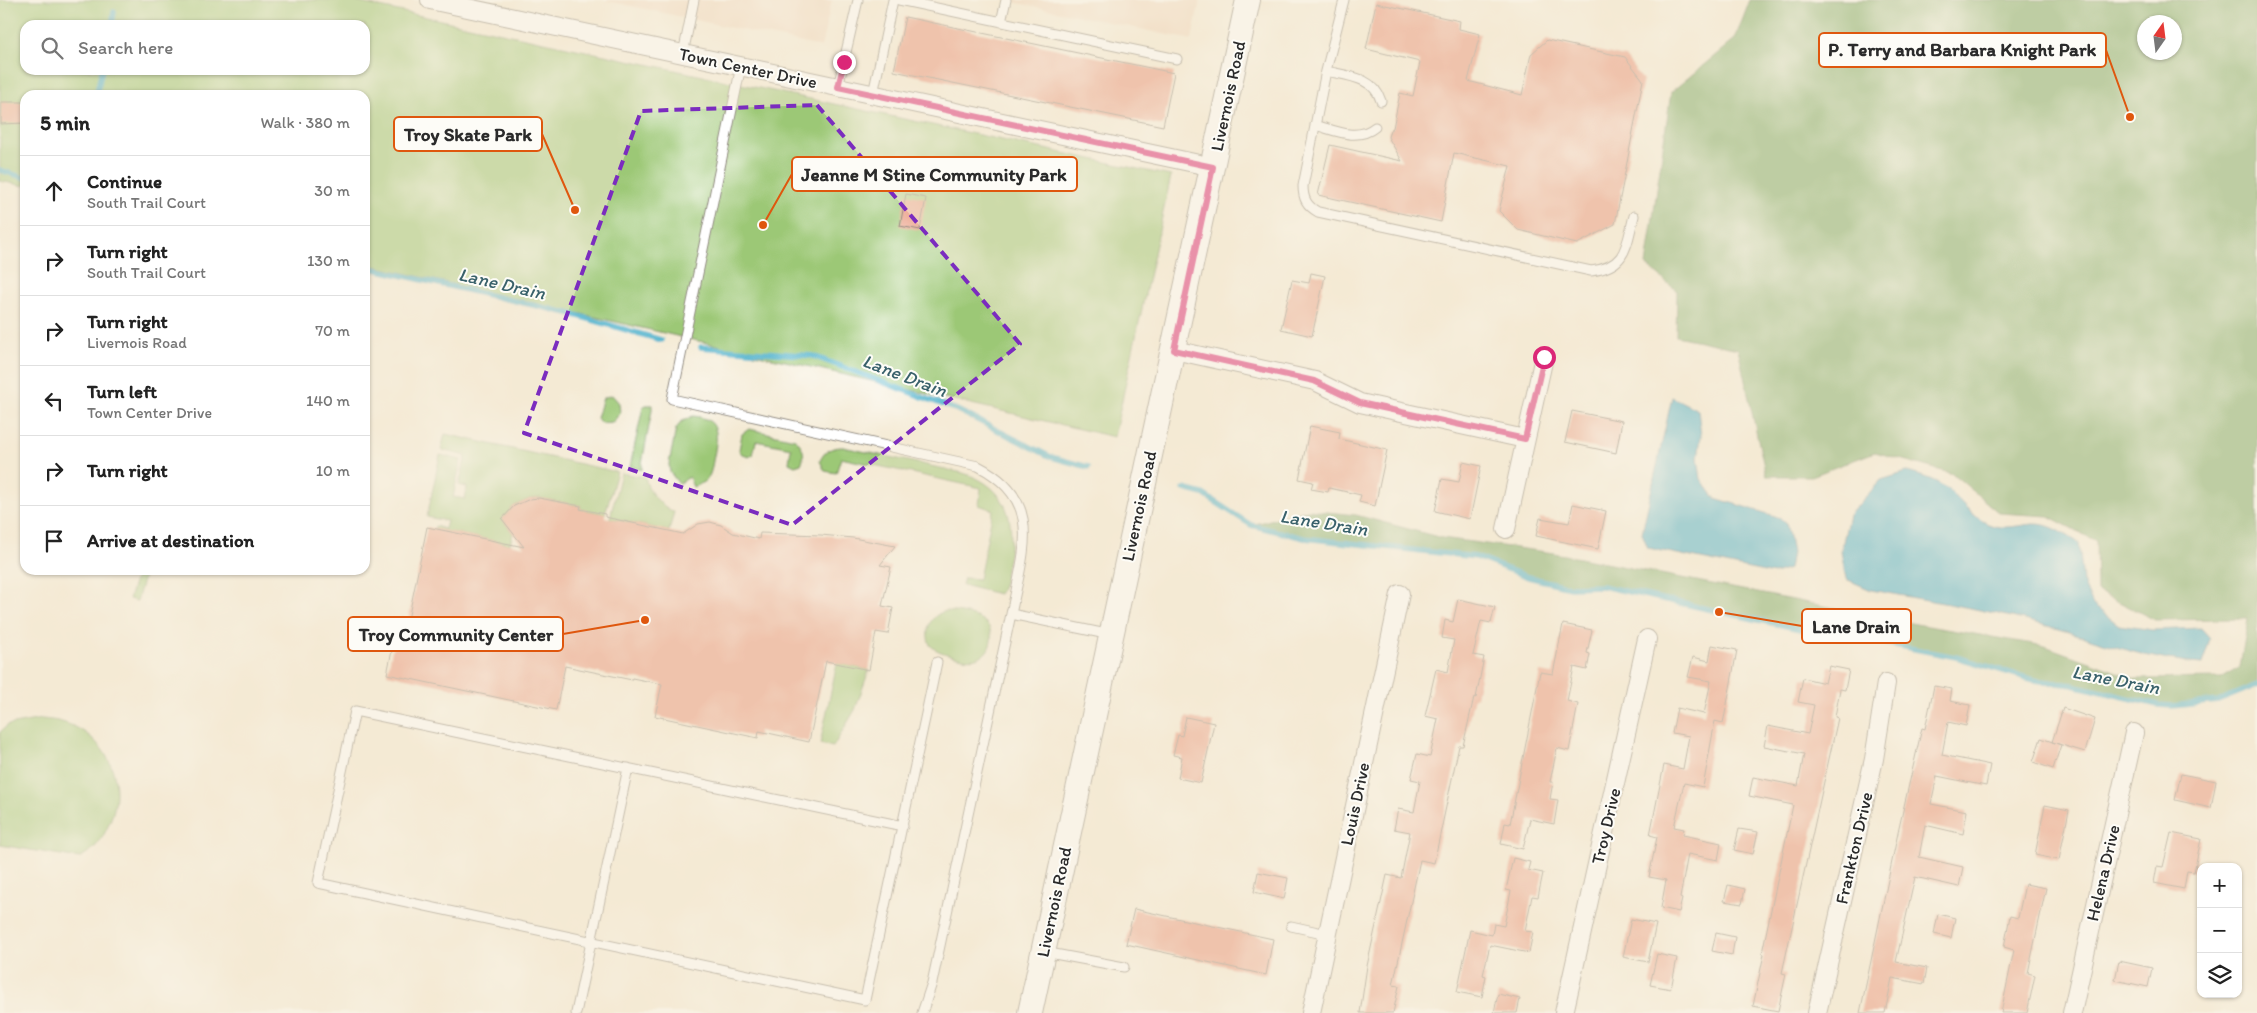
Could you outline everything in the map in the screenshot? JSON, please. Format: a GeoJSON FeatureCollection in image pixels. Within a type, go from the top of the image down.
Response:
{"type":"FeatureCollection","features":[{"type":"Feature","properties":{"kind":"main road","name":"Livernois Road"},"geometry":{"type":"LineString","coordinates":[[1030,1013],[1248,0]]}},
{"type":"Feature","properties":{"kind":"street","name":"Town Center Drive"},"geometry":{"type":"LineString","coordinates":[[430,0],[1213,167]]}},
{"type":"Feature","properties":{"kind":"street"},"geometry":{"type":"LineString","coordinates":[[1174,350],[1314,381],[1360,403],[1525,439]]}},
{"type":"Feature","properties":{"kind":"street"},"geometry":{"type":"LineString","coordinates":[[1506,529],[1544,357]]}},
{"type":"Feature","properties":{"kind":"street","name":"Louis Drive"},"geometry":{"type":"LineString","coordinates":[[1311,1013],[1400,594]]}},
{"type":"Feature","properties":{"kind":"street","name":"Troy Drive"},"geometry":{"type":"LineString","coordinates":[[1564,1013],[1648,638]]}},
{"type":"Feature","properties":{"kind":"street","name":"Frankton Drive"},"geometry":{"type":"LineString","coordinates":[[1818,1013],[1874,759],[1886,683]]}},
{"type":"Feature","properties":{"kind":"street","name":"Helena Drive"},"geometry":{"type":"LineString","coordinates":[[2072,1013],[2134,733]]}},
{"type":"Feature","properties":{"kind":"lane"},"geometry":{"type":"LineString","coordinates":[[683,54],[694,0]]}},
{"type":"Feature","properties":{"kind":"lane"},"geometry":{"type":"LineString","coordinates":[[838,87],[858,0]]}},
{"type":"Feature","properties":{"kind":"lane"},"geometry":{"type":"LineString","coordinates":[[873,94],[893,0]]}},
{"type":"Feature","properties":{"kind":"lane"},"geometry":{"type":"LineString","coordinates":[[899,0],[1177,59]]}},
{"type":"Feature","properties":{"kind":"lane"},"geometry":{"type":"LineString","coordinates":[[1001,22],[1006,0]]}},
{"type":"Feature","properties":{"kind":"lane"},"geometry":{"type":"LineString","coordinates":[[1344,0],[1314,125],[1303,194],[1305,201],[1311,208],[1318,212],[1590,271],[1605,270],[1616,264],[1623,255],[1634,216]]}},
{"type":"Feature","properties":{"kind":"lane"},"geometry":{"type":"LineString","coordinates":[[741,66],[672,399],[967,462],[987,470],[1003,482],[1013,493],[1020,506],[1024,522],[1025,549],[932,983],[922,1013]]}},
{"type":"Feature","properties":{"kind":"lane"},"geometry":{"type":"LineString","coordinates":[[1326,71],[1370,84],[1376,90],[1381,101]]}},
{"type":"Feature","properties":{"kind":"lane"},"geometry":{"type":"LineString","coordinates":[[1314,125],[1352,135],[1361,135],[1374,127]]}},
{"type":"Feature","properties":{"kind":"lane"},"geometry":{"type":"LineString","coordinates":[[1011,614],[1111,635]]}},
{"type":"Feature","properties":{"kind":"lane"},"geometry":{"type":"LineString","coordinates":[[903,826],[356,711],[318,883],[865,1000],[903,826],[937,662]]}},
{"type":"Feature","properties":{"kind":"lane"},"geometry":{"type":"LineString","coordinates":[[576,1013],[628,768]]}},
{"type":"Feature","properties":{"kind":"lane"},"geometry":{"type":"LineString","coordinates":[[1291,926],[1327,934]]}},
{"type":"Feature","properties":{"kind":"lane"},"geometry":{"type":"LineString","coordinates":[[1043,952],[1124,967]]}},
{"type":"Feature","properties":{"kind":"highlighted area"},"geometry":{"type":"Polygon","coordinates":[[[817,105],[1020,344],[792,525],[524,433],[641,111],[817,105]]]}},
{"type":"Feature","properties":{"kind":"shaded area"},"geometry":{"type":"Polygon","coordinates":[[[603,0],[832,0],[821,47],[603,0]]]}},
{"type":"Feature","properties":{"kind":"shaded area"},"geometry":{"type":"Polygon","coordinates":[[[1004,0],[1200,0],[1192,40],[1004,0]]]}},
{"type":"Feature","properties":{"kind":"green space"},"geometry":{"type":"Polygon","coordinates":[[[0,0],[347,0],[1171,176],[1114,437],[370,265],[370,90],[20,90],[20,185],[0,181],[0,0]]]}},
{"type":"Feature","properties":{"kind":"green space"},"geometry":{"type":"Polygon","coordinates":[[[1750,0],[2257,0],[2257,685],[2218,701],[2172,706],[2158,705],[2073,685],[2034,680],[1956,657],[1868,640],[1829,636],[1750,617],[1602,586],[1570,587],[1556,585],[1476,557],[1304,538],[1251,525],[1308,510],[1356,515],[1442,538],[1554,553],[1916,624],[2045,646],[2136,679],[2221,678],[2240,667],[2248,619],[2155,620],[2097,591],[2096,541],[2048,516],[1999,513],[1953,474],[1875,452],[1812,476],[1766,476],[1738,349],[1676,336],[1677,291],[1646,265],[1671,92],[1735,39],[1750,0]]]}},
{"type":"Feature","properties":{"kind":"green space"},"geometry":{"type":"Polygon","coordinates":[[[612,395],[619,403],[620,413],[613,422],[601,423],[597,418],[603,398],[612,395]]]}},
{"type":"Feature","properties":{"kind":"green space"},"geometry":{"type":"Polygon","coordinates":[[[652,405],[652,410],[642,470],[630,467],[643,407],[652,405]]]}},
{"type":"Feature","properties":{"kind":"green space"},"geometry":{"type":"Polygon","coordinates":[[[693,416],[708,420],[713,424],[716,441],[710,474],[707,479],[693,487],[689,477],[679,484],[670,472],[669,464],[676,429],[681,422],[693,416]]]}},
{"type":"Feature","properties":{"kind":"green space"},"geometry":{"type":"Polygon","coordinates":[[[749,429],[795,439],[803,450],[801,464],[795,466],[789,463],[791,448],[756,441],[753,455],[748,457],[742,454],[739,450],[742,434],[749,429]]]}},
{"type":"Feature","properties":{"kind":"green space"},"geometry":{"type":"Polygon","coordinates":[[[445,434],[617,472],[605,514],[580,509],[581,506],[539,498],[530,499],[514,506],[502,519],[513,533],[510,544],[435,529],[435,526],[445,529],[447,521],[427,517],[440,455],[461,460],[453,497],[465,499],[467,487],[459,485],[466,456],[441,450],[445,434]]]}},
{"type":"Feature","properties":{"kind":"green space"},"geometry":{"type":"Polygon","coordinates":[[[843,447],[963,473],[979,479],[991,487],[1000,497],[1010,520],[1010,549],[999,594],[962,585],[964,578],[979,579],[993,510],[979,505],[981,488],[841,458],[836,473],[825,471],[820,461],[826,452],[843,447]]]}},
{"type":"Feature","properties":{"kind":"green space"},"geometry":{"type":"Polygon","coordinates":[[[621,473],[645,477],[655,498],[674,512],[669,531],[610,518],[621,473]]]}},
{"type":"Feature","properties":{"kind":"green space"},"geometry":{"type":"Polygon","coordinates":[[[136,575],[145,575],[137,601],[129,599],[136,575]]]}},
{"type":"Feature","properties":{"kind":"green space"},"geometry":{"type":"Polygon","coordinates":[[[946,611],[973,616],[986,623],[991,631],[991,641],[985,654],[971,659],[964,658],[941,652],[930,645],[928,629],[930,624],[936,616],[946,611]]]}},
{"type":"Feature","properties":{"kind":"green space"},"geometry":{"type":"Polygon","coordinates":[[[837,663],[869,670],[855,710],[833,747],[820,744],[837,663]]]}},
{"type":"Feature","properties":{"kind":"green space"},"geometry":{"type":"Polygon","coordinates":[[[42,719],[65,723],[80,729],[92,738],[110,762],[114,776],[115,806],[110,821],[95,847],[79,858],[0,845],[0,732],[8,725],[42,719]]]}},
{"type":"Feature","properties":{"kind":"water"},"geometry":{"type":"Polygon","coordinates":[[[1672,397],[1698,410],[1701,436],[1698,458],[1701,479],[1715,498],[1775,516],[1786,522],[1792,552],[1789,569],[1774,574],[1648,548],[1642,533],[1672,397]]]}},
{"type":"Feature","properties":{"kind":"water"},"geometry":{"type":"Polygon","coordinates":[[[1907,472],[1925,477],[1942,485],[1976,517],[1988,524],[2004,527],[2033,524],[2045,525],[2079,543],[2083,582],[2093,605],[2119,625],[2152,630],[2201,628],[2210,638],[2203,664],[2181,662],[2138,653],[1992,612],[1871,590],[1846,579],[1841,551],[1849,515],[1881,480],[1907,472]]]}},
{"type":"Feature","properties":{"kind":"building"},"geometry":{"type":"Polygon","coordinates":[[[1376,3],[1460,21],[1459,29],[1480,34],[1468,81],[1522,95],[1531,54],[1547,40],[1625,57],[1643,80],[1615,224],[1577,244],[1518,230],[1499,211],[1510,166],[1454,153],[1441,222],[1318,195],[1330,145],[1402,161],[1388,137],[1390,130],[1393,128],[1400,93],[1413,96],[1420,62],[1366,49],[1376,3]]]}},
{"type":"Feature","properties":{"kind":"building"},"geometry":{"type":"Polygon","coordinates":[[[905,17],[1174,73],[1163,126],[894,71],[905,17]]]}},
{"type":"Feature","properties":{"kind":"building"},"geometry":{"type":"Polygon","coordinates":[[[1,102],[20,102],[20,123],[1,124],[1,102]]]}},
{"type":"Feature","properties":{"kind":"building"},"geometry":{"type":"Polygon","coordinates":[[[906,194],[926,198],[920,230],[900,226],[906,194]]]}},
{"type":"Feature","properties":{"kind":"building"},"geometry":{"type":"Polygon","coordinates":[[[1311,273],[1325,276],[1312,336],[1281,329],[1292,280],[1309,283],[1311,273]]]}},
{"type":"Feature","properties":{"kind":"building"},"geometry":{"type":"Polygon","coordinates":[[[1572,411],[1622,421],[1616,453],[1565,442],[1572,411]]]}},
{"type":"Feature","properties":{"kind":"building"},"geometry":{"type":"Polygon","coordinates":[[[1310,426],[1340,432],[1339,439],[1387,450],[1375,506],[1359,502],[1361,495],[1329,488],[1328,492],[1311,489],[1313,482],[1299,479],[1310,426]]]}},
{"type":"Feature","properties":{"kind":"building"},"geometry":{"type":"Polygon","coordinates":[[[1463,462],[1481,466],[1470,519],[1435,511],[1442,479],[1459,482],[1463,462]]]}},
{"type":"Feature","properties":{"kind":"building"},"geometry":{"type":"Polygon","coordinates":[[[539,498],[581,506],[580,509],[605,514],[605,517],[683,534],[698,524],[710,522],[721,525],[733,533],[759,539],[760,533],[821,535],[853,538],[895,546],[880,565],[891,567],[882,606],[893,608],[888,634],[876,632],[869,670],[826,661],[809,742],[759,731],[758,738],[655,716],[662,684],[632,678],[632,680],[565,666],[556,710],[387,674],[399,618],[408,620],[427,527],[524,547],[502,519],[514,506],[530,499],[539,498]]]}},
{"type":"Feature","properties":{"kind":"building"},"geometry":{"type":"Polygon","coordinates":[[[1573,504],[1606,511],[1598,549],[1536,536],[1540,518],[1569,523],[1573,504]]]}},
{"type":"Feature","properties":{"kind":"building"},"geometry":{"type":"Polygon","coordinates":[[[1458,599],[1495,607],[1491,623],[1481,621],[1473,655],[1484,657],[1476,698],[1474,697],[1463,746],[1459,746],[1434,863],[1420,860],[1393,985],[1399,986],[1393,1013],[1360,1013],[1367,966],[1387,875],[1401,878],[1410,832],[1394,829],[1398,809],[1414,812],[1420,781],[1411,779],[1417,754],[1430,757],[1438,719],[1425,716],[1436,669],[1448,672],[1454,640],[1442,638],[1445,620],[1453,622],[1458,599]]]}},
{"type":"Feature","properties":{"kind":"building"},"geometry":{"type":"Polygon","coordinates":[[[1563,624],[1592,630],[1587,653],[1590,654],[1587,670],[1574,667],[1567,701],[1578,704],[1569,751],[1557,748],[1550,782],[1553,782],[1550,799],[1558,800],[1554,824],[1530,819],[1523,849],[1501,844],[1505,823],[1510,824],[1540,672],[1553,674],[1563,624]]]}},
{"type":"Feature","properties":{"kind":"building"},"geometry":{"type":"Polygon","coordinates":[[[1712,645],[1737,650],[1727,704],[1723,723],[1715,721],[1703,787],[1684,783],[1674,827],[1684,829],[1683,835],[1721,843],[1718,860],[1688,854],[1679,912],[1661,908],[1666,880],[1649,877],[1657,837],[1650,835],[1664,765],[1683,769],[1689,736],[1672,733],[1677,708],[1704,714],[1711,681],[1688,677],[1693,657],[1709,661],[1712,645]]]}},
{"type":"Feature","properties":{"kind":"building"},"geometry":{"type":"Polygon","coordinates":[[[1829,666],[1849,670],[1845,690],[1840,689],[1835,717],[1838,718],[1782,973],[1786,974],[1778,1011],[1753,1006],[1764,954],[1762,953],[1793,805],[1749,796],[1753,777],[1798,786],[1804,754],[1764,746],[1768,726],[1808,734],[1814,705],[1798,702],[1803,678],[1825,683],[1829,666]]]}},
{"type":"Feature","properties":{"kind":"building"},"geometry":{"type":"Polygon","coordinates":[[[1934,686],[1952,689],[1950,701],[1970,705],[1966,726],[1948,722],[1942,755],[1990,765],[1986,786],[1937,776],[1931,804],[1967,811],[1963,834],[1925,825],[1919,857],[1963,867],[1959,887],[1915,877],[1896,962],[1927,968],[1924,984],[1892,978],[1885,1013],[1860,1013],[1899,828],[1922,728],[1925,729],[1934,686]]]}},
{"type":"Feature","properties":{"kind":"building"},"geometry":{"type":"Polygon","coordinates":[[[2063,708],[2095,719],[2085,752],[2052,742],[2063,708]]]}},
{"type":"Feature","properties":{"kind":"building"},"geometry":{"type":"Polygon","coordinates":[[[1186,717],[1214,723],[1201,783],[1178,778],[1182,757],[1173,755],[1178,735],[1182,736],[1186,717]]]}},
{"type":"Feature","properties":{"kind":"building"},"geometry":{"type":"Polygon","coordinates":[[[2041,738],[2061,745],[2053,769],[2033,762],[2041,738]]]}},
{"type":"Feature","properties":{"kind":"building"},"geometry":{"type":"Polygon","coordinates":[[[2181,774],[2216,781],[2211,808],[2175,800],[2181,774]]]}},
{"type":"Feature","properties":{"kind":"building"},"geometry":{"type":"Polygon","coordinates":[[[2045,805],[2069,810],[2059,860],[2035,855],[2045,805]]]}},
{"type":"Feature","properties":{"kind":"building"},"geometry":{"type":"Polygon","coordinates":[[[1739,829],[1758,832],[1753,854],[1734,850],[1739,829]]]}},
{"type":"Feature","properties":{"kind":"building"},"geometry":{"type":"Polygon","coordinates":[[[2171,833],[2201,839],[2194,872],[2187,871],[2184,889],[2154,883],[2157,866],[2163,867],[2171,833]]]}},
{"type":"Feature","properties":{"kind":"building"},"geometry":{"type":"Polygon","coordinates":[[[1513,858],[1530,862],[1528,870],[1543,873],[1538,897],[1532,896],[1525,931],[1533,932],[1529,953],[1490,945],[1483,975],[1486,976],[1482,997],[1457,992],[1470,930],[1492,935],[1494,924],[1504,926],[1511,891],[1506,890],[1513,858]]]}},
{"type":"Feature","properties":{"kind":"building"},"geometry":{"type":"Polygon","coordinates":[[[1258,872],[1288,878],[1284,899],[1254,892],[1258,872]]]}},
{"type":"Feature","properties":{"kind":"building"},"geometry":{"type":"Polygon","coordinates":[[[2025,884],[2046,888],[2028,973],[2035,975],[2027,1013],[2001,1013],[2014,950],[2004,947],[2010,916],[2018,918],[2025,884]]]}},
{"type":"Feature","properties":{"kind":"building"},"geometry":{"type":"Polygon","coordinates":[[[1728,885],[1745,889],[1742,904],[1724,901],[1728,885]]]}},
{"type":"Feature","properties":{"kind":"building"},"geometry":{"type":"Polygon","coordinates":[[[1134,909],[1273,939],[1266,975],[1126,944],[1134,909]]]}},
{"type":"Feature","properties":{"kind":"building"},"geometry":{"type":"Polygon","coordinates":[[[1938,914],[1955,918],[1951,938],[1934,934],[1938,914]]]}},
{"type":"Feature","properties":{"kind":"building"},"geometry":{"type":"Polygon","coordinates":[[[1631,919],[1656,924],[1648,962],[1623,957],[1631,919]]]}},
{"type":"Feature","properties":{"kind":"building"},"geometry":{"type":"Polygon","coordinates":[[[1716,933],[1735,937],[1732,955],[1712,951],[1716,933]]]}},
{"type":"Feature","properties":{"kind":"building"},"geometry":{"type":"Polygon","coordinates":[[[1657,954],[1677,958],[1671,989],[1650,985],[1657,954]]]}},
{"type":"Feature","properties":{"kind":"building"},"geometry":{"type":"Polygon","coordinates":[[[2119,961],[2152,968],[2148,987],[2115,980],[2119,961]]]}},
{"type":"Feature","properties":{"kind":"building"},"geometry":{"type":"Polygon","coordinates":[[[1498,994],[1520,999],[1517,1013],[1494,1013],[1498,994]]]}},
{"type":"Feature","properties":{"kind":"waterway"},"geometry":{"type":"LineString","coordinates":[[113,20],[114,12]]}},
{"type":"Feature","properties":{"kind":"waterway"},"geometry":{"type":"LineString","coordinates":[[97,90],[101,75]]}},
{"type":"Feature","properties":{"kind":"waterway","name":"Lane Drain"},"geometry":{"type":"LineString","coordinates":[[0,170],[20,176]]}},
{"type":"Feature","properties":{"kind":"waterway","name":"Lane Drain"},"geometry":{"type":"LineString","coordinates":[[370,268],[572,314],[661,340]]}},
{"type":"Feature","properties":{"kind":"waterway","name":"Lane Drain"},"geometry":{"type":"LineString","coordinates":[[701,347],[813,356],[957,410],[1051,457],[1088,467]]}},
{"type":"Feature","properties":{"kind":"waterway","name":"Lane Drain"},"geometry":{"type":"LineString","coordinates":[[1184,489],[1203,494],[1251,525],[1304,538],[1476,557],[1528,577],[1570,587],[1602,586],[1836,637],[1868,640],[1956,657],[2034,680],[2073,685],[2158,705],[2172,706],[2218,701],[2257,685]]}},
{"type":"Feature","properties":{"kind":"place","name":"P. Terry and Barbara Knight Park"},"geometry":{"type":"Point","coordinates":[2130,117]}},
{"type":"Feature","properties":{"kind":"place","name":"Troy Skate Park"},"geometry":{"type":"Point","coordinates":[575,210]}},
{"type":"Feature","properties":{"kind":"place","name":"Jeanne M Stine Community Park"},"geometry":{"type":"Point","coordinates":[763,225]}},
{"type":"Feature","properties":{"kind":"place","name":"Lane Drain"},"geometry":{"type":"Point","coordinates":[1719,612]}},
{"type":"Feature","properties":{"kind":"place","name":"Troy Community Center"},"geometry":{"type":"Point","coordinates":[645,620]}},
{"type":"Feature","properties":{"kind":"route"},"geometry":{"type":"LineString","coordinates":[[844,62],[838,87],[1213,167],[1174,350],[1314,381],[1360,403],[1525,439],[1544,357]]}}]}
